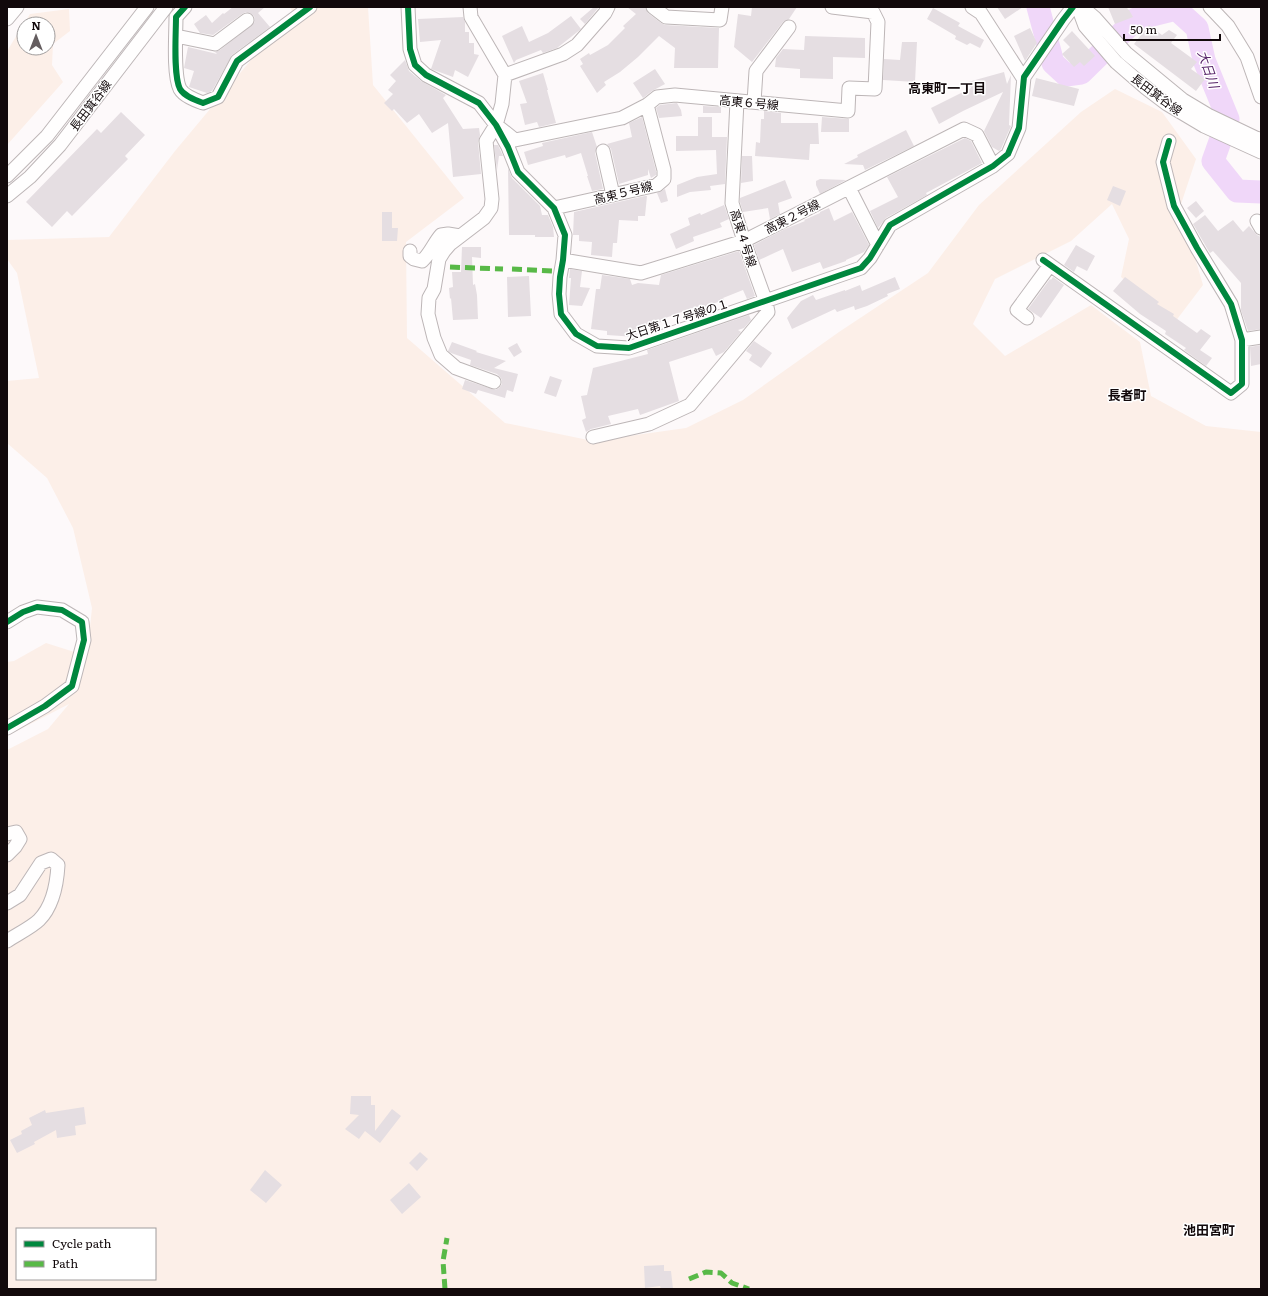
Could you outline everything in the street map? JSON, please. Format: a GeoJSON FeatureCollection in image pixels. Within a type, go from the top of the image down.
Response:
{"type":"FeatureCollection","features":[{"type":"Feature","properties":{"kind":"street"},"geometry":{"type":"LineString","coordinates":[[7,19],[17,7]]}},
{"type":"Feature","properties":{"kind":"street","name":"長田箕谷線"},"geometry":{"type":"LineString","coordinates":[[7,176],[47,136],[147,7]]}},
{"type":"Feature","properties":{"kind":"street","name":"長田箕谷線"},"geometry":{"type":"LineString","coordinates":[[7,196],[30,177],[60,145],[166,7]]}},
{"type":"Feature","properties":{"kind":"street"},"geometry":{"type":"LineString","coordinates":[[185,7],[176,18],[176,76],[180,90],[192,99],[203,103],[218,97],[237,61],[310,7]]}},
{"type":"Feature","properties":{"kind":"street","name":"大日第１７号線の１"},"geometry":{"type":"LineString","coordinates":[[408,7],[410,49],[415,65],[426,75],[479,103],[496,124],[508,147],[518,172],[554,208],[565,235],[559,294],[561,314],[576,334],[597,346],[629,348],[766,302],[860,268],[870,258],[890,225],[994,166],[1008,154],[1019,128],[1023,77]]}},
{"type":"Feature","properties":{"kind":"street"},"geometry":{"type":"LineString","coordinates":[[470,7],[471,17],[505,74],[502,104],[496,124],[486,141],[492,199],[491,208],[484,218],[450,244],[439,259],[434,289],[429,298],[428,314],[434,338],[441,355],[456,368],[494,382]]}},
{"type":"Feature","properties":{"kind":"street"},"geometry":{"type":"LineString","coordinates":[[505,74],[563,54],[576,45],[605,13],[608,7]]}},
{"type":"Feature","properties":{"kind":"street"},"geometry":{"type":"LineString","coordinates":[[653,7],[666,18],[720,20],[722,7]]}},
{"type":"Feature","properties":{"kind":"street","name":"高東６号線"},"geometry":{"type":"LineString","coordinates":[[496,124],[515,140],[622,118],[646,105],[657,97],[675,95],[848,111],[849,88],[875,89],[878,22],[873,12],[832,7]]}},
{"type":"Feature","properties":{"kind":"street"},"geometry":{"type":"LineString","coordinates":[[972,7],[981,13],[1023,77],[1063,20],[1074,7]]}},
{"type":"Feature","properties":{"kind":"street","name":"長田箕谷線"},"geometry":{"type":"LineString","coordinates":[[1078,7],[1085,26],[1102,37],[1167,104],[1206,120],[1261,139]]}},
{"type":"Feature","properties":{"kind":"street","name":"長田箕谷線"},"geometry":{"type":"LineString","coordinates":[[1082,7],[1095,18],[1102,37]]}},
{"type":"Feature","properties":{"kind":"street"},"geometry":{"type":"LineString","coordinates":[[1210,7],[1228,26],[1247,57],[1261,96]]}},
{"type":"Feature","properties":{"kind":"street"},"geometry":{"type":"LineString","coordinates":[[176,36],[215,44],[247,20]]}},
{"type":"Feature","properties":{"kind":"street"},"geometry":{"type":"LineString","coordinates":[[754,102],[756,71],[790,27]]}},
{"type":"Feature","properties":{"kind":"street","name":"高東４号線"},"geometry":{"type":"LineString","coordinates":[[737,101],[732,203],[766,302]]}},
{"type":"Feature","properties":{"kind":"street","name":"高東５号線"},"geometry":{"type":"LineString","coordinates":[[554,208],[657,185],[664,180],[664,170],[646,105]]}},
{"type":"Feature","properties":{"kind":"street","name":"長田箕谷線"},"geometry":{"type":"LineString","coordinates":[[1206,120],[1261,152]]}},
{"type":"Feature","properties":{"kind":"street","name":"高東２号線"},"geometry":{"type":"LineString","coordinates":[[563,260],[641,273],[744,241],[964,129],[977,135],[994,166]]}},
{"type":"Feature","properties":{"kind":"street"},"geometry":{"type":"LineString","coordinates":[[1027,318],[1017,310],[1046,262],[1231,393],[1242,384],[1242,340],[1231,304],[1197,248],[1174,206],[1164,162],[1169,141]]}},
{"type":"Feature","properties":{"kind":"street"},"geometry":{"type":"LineString","coordinates":[[603,150],[614,195]]}},
{"type":"Feature","properties":{"kind":"street"},"geometry":{"type":"LineString","coordinates":[[849,188],[878,245]]}},
{"type":"Feature","properties":{"kind":"street"},"geometry":{"type":"LineString","coordinates":[[410,250],[410,256],[414,259],[422,261],[441,235],[448,234],[460,236]]}},
{"type":"Feature","properties":{"kind":"street"},"geometry":{"type":"LineString","coordinates":[[592,437],[649,424],[690,405],[768,312],[766,302]]}},
{"type":"Feature","properties":{"kind":"street"},"geometry":{"type":"LineString","coordinates":[[1242,340],[1261,338]]}},
{"type":"Feature","properties":{"kind":"street"},"geometry":{"type":"LineString","coordinates":[[7,622],[23,612],[37,607],[62,610],[82,622],[84,640],[72,686],[45,706],[7,728]]}},
{"type":"Feature","properties":{"kind":"street"},"geometry":{"type":"LineString","coordinates":[[7,834],[16,832],[20,839],[7,855]]}},
{"type":"Feature","properties":{"kind":"street"},"geometry":{"type":"LineString","coordinates":[[7,903],[20,895],[41,863],[51,859],[58,865],[57,881],[48,908],[39,921],[7,941]]}},
{"type":"Feature","properties":{"kind":"shaded area"},"geometry":{"type":"Polygon","coordinates":[[[290,7],[368,7],[373,85],[464,198],[406,242],[407,338],[505,423],[593,441],[686,428],[743,400],[839,332],[928,273],[979,205],[1081,112],[1115,89],[1162,112],[1196,159],[1180,207],[1203,285],[1175,322],[1121,277],[1129,239],[1112,204],[1071,241],[995,279],[973,324],[1005,356],[1091,305],[1140,342],[1151,396],[1206,426],[1261,432],[1261,1289],[7,1289],[7,750],[48,729],[69,704],[7,736],[7,662],[14,661],[46,643],[87,656],[92,608],[73,528],[47,478],[7,443],[7,381],[39,378],[17,273],[7,259],[7,240],[109,237],[175,151],[292,11],[290,7]]]}},
{"type":"Feature","properties":{"kind":"shaded area"},"geometry":{"type":"Polygon","coordinates":[[[69,9],[70,31],[56,42],[56,16],[29,16],[30,14],[69,9]]]}},
{"type":"Feature","properties":{"kind":"shaded area"},"geometry":{"type":"Polygon","coordinates":[[[16,37],[16,56],[52,56],[52,65],[63,82],[7,145],[7,51],[16,37]]]}},
{"type":"Feature","properties":{"kind":"building"},"geometry":{"type":"Polygon","coordinates":[[[233,7],[265,7],[258,13],[270,27],[232,55],[212,91],[207,93],[189,87],[194,71],[184,68],[188,47],[217,54],[215,52],[220,50],[254,23],[254,16],[246,12],[213,35],[200,33],[194,24],[206,15],[212,23],[223,13],[224,14],[233,7]]]}},
{"type":"Feature","properties":{"kind":"building"},"geometry":{"type":"Polygon","coordinates":[[[594,7],[599,7],[585,24],[580,19],[594,7]]]}},
{"type":"Feature","properties":{"kind":"building"},"geometry":{"type":"Polygon","coordinates":[[[627,7],[645,7],[648,13],[665,25],[719,28],[718,68],[674,68],[675,48],[659,36],[638,57],[620,72],[604,82],[606,85],[597,93],[580,66],[583,64],[580,59],[589,53],[590,55],[608,45],[625,28],[623,26],[636,14],[627,7]]]}},
{"type":"Feature","properties":{"kind":"building"},"geometry":{"type":"Polygon","coordinates":[[[752,7],[797,7],[789,19],[783,22],[752,62],[734,47],[738,14],[751,16],[752,7]]]}},
{"type":"Feature","properties":{"kind":"building"},"geometry":{"type":"Polygon","coordinates":[[[997,7],[1023,7],[1005,19],[997,7]]]}},
{"type":"Feature","properties":{"kind":"building"},"geometry":{"type":"Polygon","coordinates":[[[1108,7],[1126,7],[1133,17],[1115,24],[1108,7]]]}},
{"type":"Feature","properties":{"kind":"building"},"geometry":{"type":"Polygon","coordinates":[[[933,8],[960,23],[958,26],[984,40],[980,48],[970,43],[967,45],[955,39],[956,36],[927,19],[933,8]]]}},
{"type":"Feature","properties":{"kind":"building"},"geometry":{"type":"Polygon","coordinates":[[[571,16],[581,29],[557,48],[543,53],[541,50],[516,60],[514,63],[502,36],[522,26],[529,42],[548,33],[571,16]]]}},
{"type":"Feature","properties":{"kind":"building"},"geometry":{"type":"Polygon","coordinates":[[[463,17],[465,22],[465,32],[469,32],[469,43],[474,43],[474,54],[479,55],[468,77],[455,70],[453,77],[431,69],[441,40],[420,42],[418,19],[463,17]]]}},
{"type":"Feature","properties":{"kind":"building"},"geometry":{"type":"Polygon","coordinates":[[[1149,25],[1162,35],[1169,30],[1177,35],[1171,43],[1197,62],[1191,69],[1205,79],[1196,91],[1134,44],[1149,25]]]}},
{"type":"Feature","properties":{"kind":"building"},"geometry":{"type":"Polygon","coordinates":[[[1030,28],[1037,43],[1025,61],[1014,36],[1030,28]]]}},
{"type":"Feature","properties":{"kind":"building"},"geometry":{"type":"Polygon","coordinates":[[[1072,31],[1095,56],[1084,66],[1080,62],[1074,67],[1062,54],[1070,47],[1063,40],[1072,31]]]}},
{"type":"Feature","properties":{"kind":"building"},"geometry":{"type":"Polygon","coordinates":[[[805,36],[865,38],[865,58],[833,57],[833,79],[800,78],[800,69],[775,67],[776,58],[783,49],[804,50],[805,36]]]}},
{"type":"Feature","properties":{"kind":"building"},"geometry":{"type":"Polygon","coordinates":[[[902,42],[917,42],[915,82],[883,80],[884,59],[900,60],[902,42]]]}},
{"type":"Feature","properties":{"kind":"building"},"geometry":{"type":"Polygon","coordinates":[[[405,60],[409,71],[421,81],[446,95],[443,98],[463,129],[479,128],[480,135],[478,142],[481,174],[453,177],[448,123],[432,133],[419,114],[407,123],[394,109],[392,111],[384,103],[393,94],[388,90],[396,81],[390,75],[405,60]]]}},
{"type":"Feature","properties":{"kind":"building"},"geometry":{"type":"Polygon","coordinates":[[[655,69],[665,84],[643,98],[633,83],[655,69]]]}},
{"type":"Feature","properties":{"kind":"building"},"geometry":{"type":"Polygon","coordinates":[[[1004,72],[1007,84],[1011,75],[1009,125],[1011,126],[999,151],[992,147],[984,131],[1003,92],[939,124],[931,108],[971,88],[968,82],[1004,72]]]}},
{"type":"Feature","properties":{"kind":"building"},"geometry":{"type":"Polygon","coordinates":[[[543,73],[556,123],[539,127],[537,122],[525,125],[520,104],[527,103],[519,81],[543,73]]]}},
{"type":"Feature","properties":{"kind":"building"},"geometry":{"type":"Polygon","coordinates":[[[1036,78],[1079,89],[1074,106],[1032,96],[1036,78]]]}},
{"type":"Feature","properties":{"kind":"building"},"geometry":{"type":"Polygon","coordinates":[[[677,103],[681,110],[682,116],[659,118],[656,108],[660,105],[677,103]]]}},
{"type":"Feature","properties":{"kind":"building"},"geometry":{"type":"Polygon","coordinates":[[[703,106],[721,107],[721,113],[703,113],[703,106]]]}},
{"type":"Feature","properties":{"kind":"building"},"geometry":{"type":"Polygon","coordinates":[[[764,111],[781,113],[781,123],[818,123],[819,144],[810,144],[809,160],[755,156],[756,142],[760,143],[761,119],[764,119],[764,111]]]}},
{"type":"Feature","properties":{"kind":"building"},"geometry":{"type":"Polygon","coordinates":[[[121,112],[145,135],[125,156],[128,159],[72,216],[67,211],[52,227],[26,202],[97,129],[101,133],[121,112]]]}},
{"type":"Feature","properties":{"kind":"building"},"geometry":{"type":"Polygon","coordinates":[[[642,117],[656,175],[651,178],[648,169],[648,175],[619,184],[611,149],[607,144],[632,137],[629,123],[642,117]]]}},
{"type":"Feature","properties":{"kind":"building"},"geometry":{"type":"Polygon","coordinates":[[[698,117],[712,117],[712,137],[727,137],[725,184],[710,186],[711,190],[690,192],[677,197],[677,185],[697,177],[717,174],[716,150],[676,151],[676,136],[698,136],[698,117]]]}},
{"type":"Feature","properties":{"kind":"building"},"geometry":{"type":"Polygon","coordinates":[[[822,117],[849,119],[849,132],[821,132],[822,117]]]}},
{"type":"Feature","properties":{"kind":"building"},"geometry":{"type":"Polygon","coordinates":[[[906,130],[914,146],[865,170],[863,165],[844,164],[858,157],[857,155],[906,130]]]}},
{"type":"Feature","properties":{"kind":"building"},"geometry":{"type":"Polygon","coordinates":[[[592,132],[597,147],[595,153],[603,189],[592,191],[581,153],[566,158],[565,155],[528,165],[524,152],[543,146],[542,143],[592,132]]]}},
{"type":"Feature","properties":{"kind":"building"},"geometry":{"type":"Polygon","coordinates":[[[965,138],[971,141],[982,163],[926,193],[927,195],[886,218],[878,228],[870,211],[898,197],[887,177],[965,138]]]}},
{"type":"Feature","properties":{"kind":"building"},"geometry":{"type":"Polygon","coordinates":[[[494,145],[498,145],[503,156],[499,156],[497,170],[494,145]]]}},
{"type":"Feature","properties":{"kind":"building"},"geometry":{"type":"Polygon","coordinates":[[[742,156],[752,156],[753,181],[741,183],[742,156]]]}},
{"type":"Feature","properties":{"kind":"building"},"geometry":{"type":"Polygon","coordinates":[[[508,168],[512,178],[540,206],[542,215],[548,215],[553,227],[554,237],[509,235],[508,168]]]}},
{"type":"Feature","properties":{"kind":"building"},"geometry":{"type":"Polygon","coordinates":[[[820,179],[846,180],[820,194],[816,181],[820,179]]]}},
{"type":"Feature","properties":{"kind":"building"},"geometry":{"type":"Polygon","coordinates":[[[785,180],[792,198],[778,203],[780,214],[770,219],[768,208],[743,212],[740,198],[785,180]]]}},
{"type":"Feature","properties":{"kind":"building"},"geometry":{"type":"Polygon","coordinates":[[[1113,186],[1126,191],[1120,206],[1107,200],[1113,186]]]}},
{"type":"Feature","properties":{"kind":"building"},"geometry":{"type":"Polygon","coordinates":[[[665,189],[668,201],[661,203],[657,193],[665,189]]]}},
{"type":"Feature","properties":{"kind":"building"},"geometry":{"type":"Polygon","coordinates":[[[647,196],[645,216],[638,216],[638,221],[619,220],[617,243],[613,243],[612,257],[591,255],[592,242],[579,241],[579,235],[573,235],[574,212],[647,196]]]}},
{"type":"Feature","properties":{"kind":"building"},"geometry":{"type":"Polygon","coordinates":[[[1196,201],[1204,211],[1196,218],[1187,208],[1196,201]]]}},
{"type":"Feature","properties":{"kind":"building"},"geometry":{"type":"Polygon","coordinates":[[[724,205],[729,219],[720,223],[722,227],[693,237],[694,241],[676,249],[670,234],[690,225],[688,218],[700,213],[701,215],[724,205]]]}},
{"type":"Feature","properties":{"kind":"building"},"geometry":{"type":"Polygon","coordinates":[[[829,208],[834,221],[852,212],[869,245],[864,252],[846,261],[823,269],[820,262],[792,272],[783,249],[759,260],[754,245],[829,208]]]}},
{"type":"Feature","properties":{"kind":"building"},"geometry":{"type":"Polygon","coordinates":[[[382,212],[392,212],[392,228],[398,228],[397,241],[382,241],[382,212]]]}},
{"type":"Feature","properties":{"kind":"building"},"geometry":{"type":"Polygon","coordinates":[[[1205,215],[1218,231],[1233,220],[1243,232],[1249,226],[1257,235],[1261,237],[1261,329],[1248,331],[1241,310],[1241,283],[1213,251],[1210,253],[1193,224],[1205,215]]]}},
{"type":"Feature","properties":{"kind":"building"},"geometry":{"type":"Polygon","coordinates":[[[1076,245],[1095,256],[1087,271],[1077,266],[1074,272],[1064,265],[1076,245]]]}},
{"type":"Feature","properties":{"kind":"building"},"geometry":{"type":"Polygon","coordinates":[[[462,247],[481,247],[481,258],[472,257],[473,285],[475,284],[477,295],[478,319],[453,320],[449,288],[453,287],[452,272],[461,272],[462,247]]]}},
{"type":"Feature","properties":{"kind":"building"},"geometry":{"type":"Polygon","coordinates":[[[739,251],[755,296],[747,299],[743,290],[723,298],[724,300],[696,310],[695,307],[660,320],[661,322],[636,332],[637,337],[607,335],[607,331],[591,329],[596,289],[600,289],[602,275],[630,279],[632,285],[638,283],[659,285],[661,275],[739,251]]]}},
{"type":"Feature","properties":{"kind":"building"},"geometry":{"type":"Polygon","coordinates":[[[570,269],[582,271],[580,287],[590,288],[582,306],[569,305],[571,278],[569,278],[570,269]]]}},
{"type":"Feature","properties":{"kind":"building"},"geometry":{"type":"Polygon","coordinates":[[[529,276],[531,316],[508,317],[507,277],[529,276]]]}},
{"type":"Feature","properties":{"kind":"building"},"geometry":{"type":"Polygon","coordinates":[[[895,277],[900,289],[887,294],[888,296],[867,306],[855,310],[854,306],[837,312],[835,309],[792,329],[787,318],[801,301],[813,295],[816,300],[860,285],[862,291],[895,277]]]}},
{"type":"Feature","properties":{"kind":"building"},"geometry":{"type":"Polygon","coordinates":[[[1053,277],[1064,285],[1041,318],[1028,309],[1053,277]]]}},
{"type":"Feature","properties":{"kind":"building"},"geometry":{"type":"Polygon","coordinates":[[[1125,277],[1159,302],[1157,304],[1174,314],[1173,316],[1197,333],[1201,329],[1211,336],[1200,350],[1212,358],[1206,366],[1184,350],[1186,348],[1165,334],[1166,331],[1140,314],[1113,291],[1125,277]]]}},
{"type":"Feature","properties":{"kind":"building"},"geometry":{"type":"Polygon","coordinates":[[[749,315],[751,320],[744,328],[738,330],[741,332],[724,352],[716,356],[712,348],[669,362],[679,401],[640,415],[638,409],[608,416],[611,424],[591,429],[586,432],[582,420],[586,418],[581,396],[587,395],[593,368],[648,354],[647,350],[749,315]]]}},
{"type":"Feature","properties":{"kind":"building"},"geometry":{"type":"Polygon","coordinates":[[[754,341],[772,353],[761,368],[749,360],[752,355],[746,351],[754,341]]]}},
{"type":"Feature","properties":{"kind":"building"},"geometry":{"type":"Polygon","coordinates":[[[452,342],[477,351],[476,352],[506,361],[494,368],[518,374],[513,392],[507,390],[505,398],[478,390],[476,394],[462,389],[465,380],[495,390],[502,384],[502,380],[497,374],[470,365],[471,360],[448,351],[452,342]]]}},
{"type":"Feature","properties":{"kind":"building"},"geometry":{"type":"Polygon","coordinates":[[[517,343],[522,352],[514,357],[508,348],[517,343]]]}},
{"type":"Feature","properties":{"kind":"building"},"geometry":{"type":"Polygon","coordinates":[[[1261,345],[1261,364],[1251,366],[1250,347],[1261,345]]]}},
{"type":"Feature","properties":{"kind":"building"},"geometry":{"type":"Polygon","coordinates":[[[550,376],[562,380],[556,397],[544,393],[550,376]]]}},
{"type":"Feature","properties":{"kind":"building"},"geometry":{"type":"Polygon","coordinates":[[[351,1096],[371,1096],[371,1105],[375,1105],[375,1131],[392,1109],[401,1116],[380,1143],[365,1131],[359,1139],[345,1129],[359,1115],[350,1114],[351,1096]]]}},
{"type":"Feature","properties":{"kind":"building"},"geometry":{"type":"Polygon","coordinates":[[[84,1107],[86,1124],[75,1126],[76,1135],[57,1138],[56,1130],[34,1142],[35,1144],[17,1153],[10,1140],[22,1134],[21,1131],[32,1125],[29,1118],[45,1110],[46,1113],[84,1107]]]}},
{"type":"Feature","properties":{"kind":"building"},"geometry":{"type":"Polygon","coordinates":[[[420,1152],[428,1159],[417,1171],[409,1163],[420,1152]]]}},
{"type":"Feature","properties":{"kind":"building"},"geometry":{"type":"Polygon","coordinates":[[[265,1170],[282,1185],[266,1203],[250,1190],[265,1170]]]}},
{"type":"Feature","properties":{"kind":"building"},"geometry":{"type":"Polygon","coordinates":[[[409,1183],[421,1197],[402,1214],[390,1200],[409,1183]]]}},
{"type":"Feature","properties":{"kind":"building"},"geometry":{"type":"Polygon","coordinates":[[[664,1265],[664,1271],[671,1271],[673,1289],[661,1289],[660,1286],[645,1288],[644,1266],[664,1265]]]}},
{"type":"Feature","properties":{"kind":"waterway","name":"大日川"},"geometry":{"type":"LineString","coordinates":[[1038,7],[1053,63],[1066,75],[1081,73],[1136,19],[1176,9],[1197,28],[1204,60],[1228,119],[1213,161],[1237,191],[1261,192]]}},
{"type":"Feature","properties":{"kind":"marked path"},"geometry":{"type":"LineString","coordinates":[[450,267],[503,269]]}},
{"type":"Feature","properties":{"kind":"marked path"},"geometry":{"type":"LineString","coordinates":[[512,269],[553,271]]}},
{"type":"Feature","properties":{"kind":"marked path"},"geometry":{"type":"LineString","coordinates":[[445,1289],[443,1261],[447,1238]]}},
{"type":"Feature","properties":{"kind":"marked path"},"geometry":{"type":"LineString","coordinates":[[689,1279],[706,1272],[721,1273],[732,1283],[749,1289]]}},
{"type":"Feature","properties":{"kind":"cycle path"},"geometry":{"type":"LineString","coordinates":[[185,7],[176,17],[176,74],[180,89],[184,94],[203,103],[218,97],[237,61],[310,7]]}},
{"type":"Feature","properties":{"kind":"cycle path"},"geometry":{"type":"LineString","coordinates":[[408,7],[410,49],[415,65],[426,75],[479,103],[496,125],[508,147],[518,172],[554,208],[565,235],[559,294],[561,314],[576,334],[597,346],[629,348],[861,268],[870,258],[890,225],[993,166],[1008,154],[1019,128],[1024,77],[1073,7]]}},
{"type":"Feature","properties":{"kind":"cycle path"},"geometry":{"type":"LineString","coordinates":[[1043,260],[1231,393],[1242,384],[1242,340],[1231,304],[1197,248],[1174,206],[1163,162],[1169,141]]}},
{"type":"Feature","properties":{"kind":"cycle path"},"geometry":{"type":"LineString","coordinates":[[7,622],[23,612],[37,607],[62,610],[82,622],[84,640],[72,686],[45,706],[7,728]]}},
{"type":"Feature","properties":{"kind":"district","name":"高東町一丁目"},"geometry":{"type":"Point","coordinates":[947,87]}},
{"type":"Feature","properties":{"kind":"district","name":"長者町"},"geometry":{"type":"Point","coordinates":[1127,394]}},
{"type":"Feature","properties":{"kind":"district","name":"池田宮町"},"geometry":{"type":"Point","coordinates":[1209,1229]}}]}
